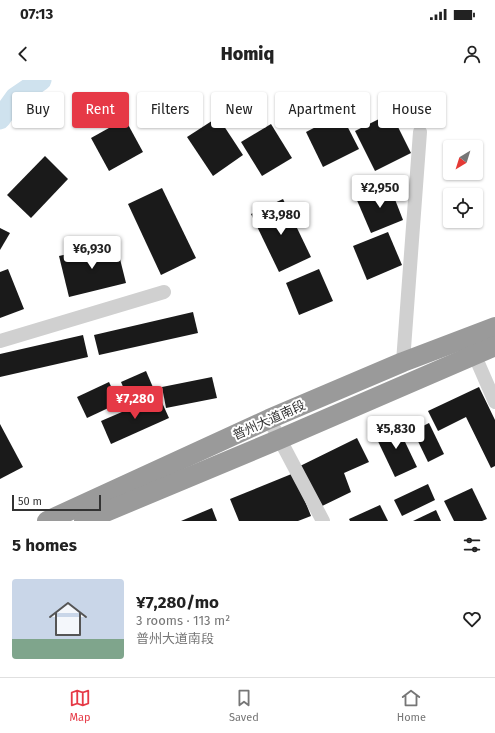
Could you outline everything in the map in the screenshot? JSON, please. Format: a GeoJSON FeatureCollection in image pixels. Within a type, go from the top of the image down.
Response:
{"type":"FeatureCollection","features":[{"type":"Feature","properties":{"kind":"highway","name":"普州大道南段"},"geometry":{"type":"LineString","coordinates":[[84,521],[280,439],[471,347],[495,327]]}},
{"type":"Feature","properties":{"kind":"highway","name":"普州大道南段"},"geometry":{"type":"LineString","coordinates":[[47,521],[269,419],[403,362],[471,347],[495,346]]}},
{"type":"Feature","properties":{"kind":"street"},"geometry":{"type":"LineString","coordinates":[[403,362],[420,132]]}},
{"type":"Feature","properties":{"kind":"street"},"geometry":{"type":"LineString","coordinates":[[0,341],[164,292]]}},
{"type":"Feature","properties":{"kind":"street"},"geometry":{"type":"LineString","coordinates":[[471,347],[495,402]]}},
{"type":"Feature","properties":{"kind":"street"},"geometry":{"type":"LineString","coordinates":[[269,419],[323,521]]}},
{"type":"Feature","properties":{"kind":"building"},"geometry":{"type":"Polygon","coordinates":[[[378,120],[378,128],[398,128],[411,153],[375,171],[355,131],[361,128],[370,128],[370,124],[378,120]]]}},
{"type":"Feature","properties":{"kind":"building"},"geometry":{"type":"Polygon","coordinates":[[[211,122],[211,128],[225,128],[243,155],[213,176],[187,137],[211,122]]]}},
{"type":"Feature","properties":{"kind":"building"},"geometry":{"type":"Polygon","coordinates":[[[271,124],[292,158],[262,176],[241,142],[264,128],[267,128],[271,124]]]}},
{"type":"Feature","properties":{"kind":"building"},"geometry":{"type":"Polygon","coordinates":[[[129,126],[143,152],[109,171],[91,138],[109,128],[129,128],[129,126]]]}},
{"type":"Feature","properties":{"kind":"building"},"geometry":{"type":"Polygon","coordinates":[[[314,128],[348,128],[359,149],[323,167],[306,132],[314,128]]]}},
{"type":"Feature","properties":{"kind":"building"},"geometry":{"type":"Polygon","coordinates":[[[45,156],[68,179],[31,218],[7,195],[45,156]]]}},
{"type":"Feature","properties":{"kind":"building"},"geometry":{"type":"Polygon","coordinates":[[[389,184],[403,220],[371,233],[356,198],[389,184]]]}},
{"type":"Feature","properties":{"kind":"building"},"geometry":{"type":"Polygon","coordinates":[[[162,188],[196,258],[161,275],[128,204],[162,188]]]}},
{"type":"Feature","properties":{"kind":"building"},"geometry":{"type":"Polygon","coordinates":[[[283,199],[311,257],[279,272],[251,214],[283,199]]]}},
{"type":"Feature","properties":{"kind":"building"},"geometry":{"type":"Polygon","coordinates":[[[0,228],[10,233],[0,250],[0,228]]]}},
{"type":"Feature","properties":{"kind":"building"},"geometry":{"type":"Polygon","coordinates":[[[388,232],[402,265],[367,280],[353,246],[388,232]]]}},
{"type":"Feature","properties":{"kind":"building"},"geometry":{"type":"Polygon","coordinates":[[[116,243],[126,283],[69,297],[59,256],[116,243]]]}},
{"type":"Feature","properties":{"kind":"building"},"geometry":{"type":"Polygon","coordinates":[[[8,269],[24,309],[0,318],[0,272],[8,269]]]}},
{"type":"Feature","properties":{"kind":"building"},"geometry":{"type":"Polygon","coordinates":[[[319,269],[333,301],[299,315],[286,283],[319,269]]]}},
{"type":"Feature","properties":{"kind":"building"},"geometry":{"type":"Polygon","coordinates":[[[193,312],[198,333],[99,355],[94,335],[193,312]]]}},
{"type":"Feature","properties":{"kind":"building"},"geometry":{"type":"Polygon","coordinates":[[[83,335],[88,357],[0,377],[0,354],[83,335]]]}},
{"type":"Feature","properties":{"kind":"building"},"geometry":{"type":"Polygon","coordinates":[[[146,371],[155,392],[130,403],[121,382],[146,371]]]}},
{"type":"Feature","properties":{"kind":"building"},"geometry":{"type":"Polygon","coordinates":[[[212,377],[217,398],[166,408],[162,387],[212,377]]]}},
{"type":"Feature","properties":{"kind":"building"},"geometry":{"type":"Polygon","coordinates":[[[109,382],[119,403],[87,418],[77,397],[109,382]]]}},
{"type":"Feature","properties":{"kind":"building"},"geometry":{"type":"Polygon","coordinates":[[[479,387],[495,420],[495,466],[491,468],[466,417],[438,431],[428,411],[479,387]]]}},
{"type":"Feature","properties":{"kind":"building"},"geometry":{"type":"Polygon","coordinates":[[[159,396],[169,418],[111,444],[101,421],[159,396]]]}},
{"type":"Feature","properties":{"kind":"building"},"geometry":{"type":"Polygon","coordinates":[[[396,423],[417,467],[395,477],[374,433],[396,423]]]}},
{"type":"Feature","properties":{"kind":"building"},"geometry":{"type":"Polygon","coordinates":[[[429,423],[444,454],[428,462],[413,431],[429,423]]]}},
{"type":"Feature","properties":{"kind":"building"},"geometry":{"type":"Polygon","coordinates":[[[0,424],[23,467],[0,479],[0,424]]]}},
{"type":"Feature","properties":{"kind":"building"},"geometry":{"type":"Polygon","coordinates":[[[357,438],[369,462],[344,473],[351,492],[318,508],[298,467],[357,438]]]}},
{"type":"Feature","properties":{"kind":"building"},"geometry":{"type":"Polygon","coordinates":[[[294,473],[311,516],[298,521],[239,521],[230,499],[294,473]]]}},
{"type":"Feature","properties":{"kind":"building"},"geometry":{"type":"Polygon","coordinates":[[[428,484],[435,500],[402,516],[394,500],[428,484]]]}},
{"type":"Feature","properties":{"kind":"building"},"geometry":{"type":"Polygon","coordinates":[[[472,488],[487,519],[482,521],[454,521],[444,501],[472,488]]]}},
{"type":"Feature","properties":{"kind":"building"},"geometry":{"type":"Polygon","coordinates":[[[380,505],[388,521],[350,521],[349,519],[380,505]]]}},
{"type":"Feature","properties":{"kind":"building"},"geometry":{"type":"Polygon","coordinates":[[[212,508],[217,521],[181,521],[212,508]]]}},
{"type":"Feature","properties":{"kind":"building"},"geometry":{"type":"Polygon","coordinates":[[[436,510],[441,521],[413,521],[436,510]]]}},
{"type":"Feature","properties":{"kind":"waterway"},"geometry":{"type":"LineString","coordinates":[[0,119],[15,98],[41,80]]}}]}
